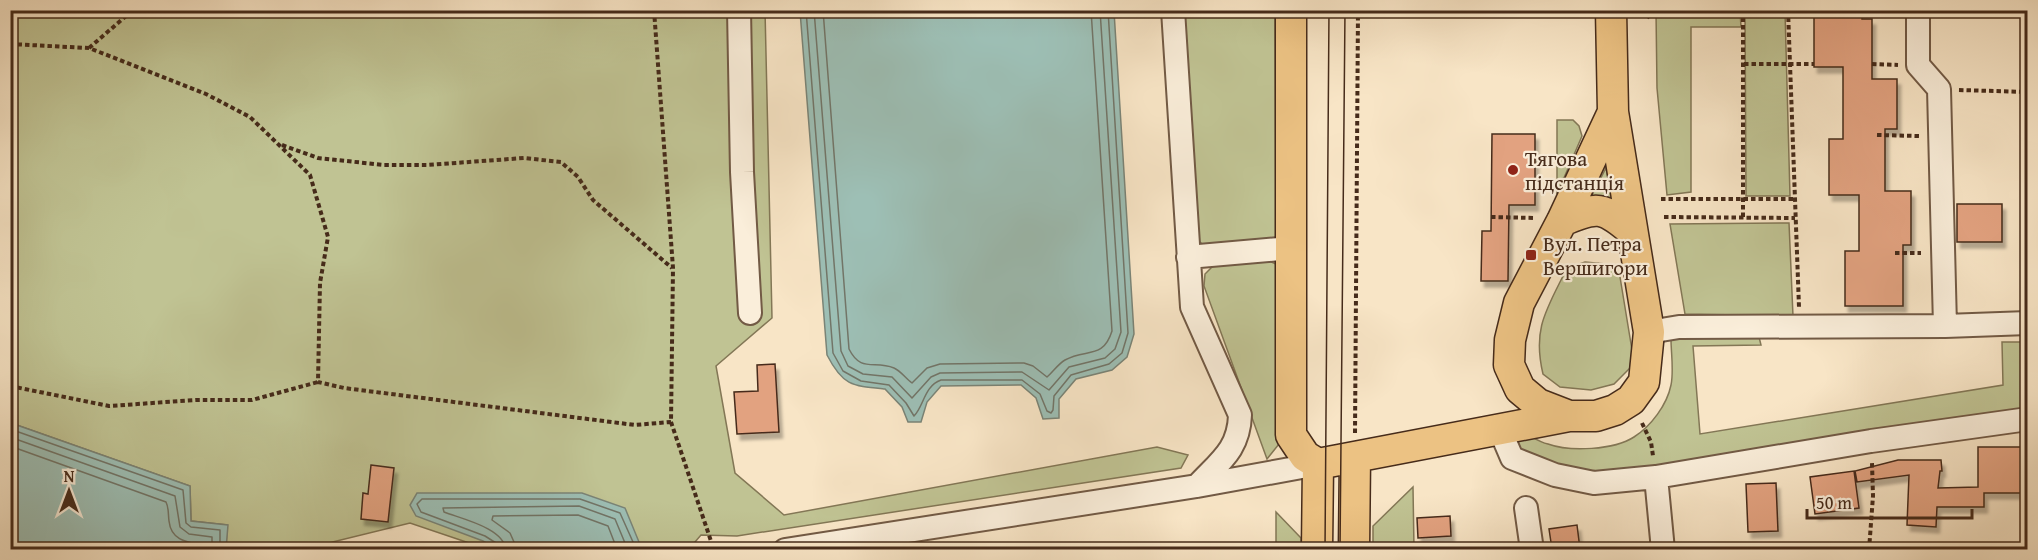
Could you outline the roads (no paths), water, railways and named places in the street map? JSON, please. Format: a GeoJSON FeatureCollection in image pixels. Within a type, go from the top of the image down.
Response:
{"type":"FeatureCollection","features":[{"type":"Feature","properties":{"kind":"main road"},"geometry":{"type":"LineString","coordinates":[[1291,10],[1291,435],[1305,456],[1318,464],[1492,432],[1531,422],[1569,416],[1596,416],[1615,410],[1631,400],[1644,382],[1649,332],[1613,112],[1611,10]]}},
{"type":"Feature","properties":{"kind":"main road"},"geometry":{"type":"LineString","coordinates":[[1569,416],[1538,404],[1520,389],[1509,365],[1510,340],[1520,303],[1552,220],[1613,112]]}},
{"type":"Feature","properties":{"kind":"main road"},"geometry":{"type":"LineString","coordinates":[[1552,220],[1602,210],[1617,218],[1632,231]]}},
{"type":"Feature","properties":{"kind":"main road"},"geometry":{"type":"LineString","coordinates":[[1492,432],[1512,411],[1520,389]]}},
{"type":"Feature","properties":{"kind":"main road"},"geometry":{"type":"LineString","coordinates":[[1354,457],[1354,549]]}},
{"type":"Feature","properties":{"kind":"main road"},"geometry":{"type":"LineString","coordinates":[[1317,549],[1318,464]]}},
{"type":"Feature","properties":{"kind":"street"},"geometry":{"type":"LineString","coordinates":[[738,10],[742,172],[750,313]]}},
{"type":"Feature","properties":{"kind":"street"},"geometry":{"type":"LineString","coordinates":[[1173,10],[1192,307],[1240,415],[1240,430],[1233,448],[1197,486]]}},
{"type":"Feature","properties":{"kind":"street"},"geometry":{"type":"LineString","coordinates":[[1918,12],[1918,65],[1940,89],[1945,326]]}},
{"type":"Feature","properties":{"kind":"street"},"geometry":{"type":"LineString","coordinates":[[1188,257],[1291,248]]}},
{"type":"Feature","properties":{"kind":"street"},"geometry":{"type":"LineString","coordinates":[[1649,332],[1679,327],[1945,326],[2028,323]]}},
{"type":"Feature","properties":{"kind":"street"},"geometry":{"type":"LineString","coordinates":[[1492,432],[1512,458],[1555,475],[1594,483],[1656,477],[1871,441],[2028,419]]}},
{"type":"Feature","properties":{"kind":"street"},"geometry":{"type":"LineString","coordinates":[[785,549],[1197,486],[1318,464]]}},
{"type":"Feature","properties":{"kind":"street"},"geometry":{"type":"LineString","coordinates":[[1656,477],[1663,549]]}},
{"type":"Feature","properties":{"kind":"street"},"geometry":{"type":"LineString","coordinates":[[1526,508],[1532,549]]}},
{"type":"Feature","properties":{"kind":"water"},"geometry":{"type":"Polygon","coordinates":[[[800,11],[1114,11],[1134,334],[1127,357],[1112,370],[1076,379],[1059,399],[1059,418],[1043,419],[1036,398],[1021,385],[941,386],[927,402],[921,422],[908,422],[902,407],[885,389],[856,385],[838,373],[827,355],[800,11]]]}},
{"type":"Feature","properties":{"kind":"water"},"geometry":{"type":"Polygon","coordinates":[[[11,423],[190,486],[191,521],[228,525],[226,549],[11,549],[11,423]]]}},
{"type":"Feature","properties":{"kind":"water"},"geometry":{"type":"Polygon","coordinates":[[[417,493],[582,493],[625,508],[639,542],[637,549],[496,549],[483,541],[416,516],[410,505],[417,493]]]}},
{"type":"Feature","properties":{"kind":"tram line"},"geometry":{"type":"LineString","coordinates":[[1325,550],[1329,10]]}},
{"type":"Feature","properties":{"kind":"tram line"},"geometry":{"type":"LineString","coordinates":[[1340,550],[1345,10]]}},
{"type":"Feature","properties":{"kind":"place","name":"Тягова пiдстанцiя"},"geometry":{"type":"Point","coordinates":[1513,170]}},
{"type":"Feature","properties":{"kind":"place","name":"Вул. Петра Вершигори"},"geometry":{"type":"Point","coordinates":[1531,255]}}]}
